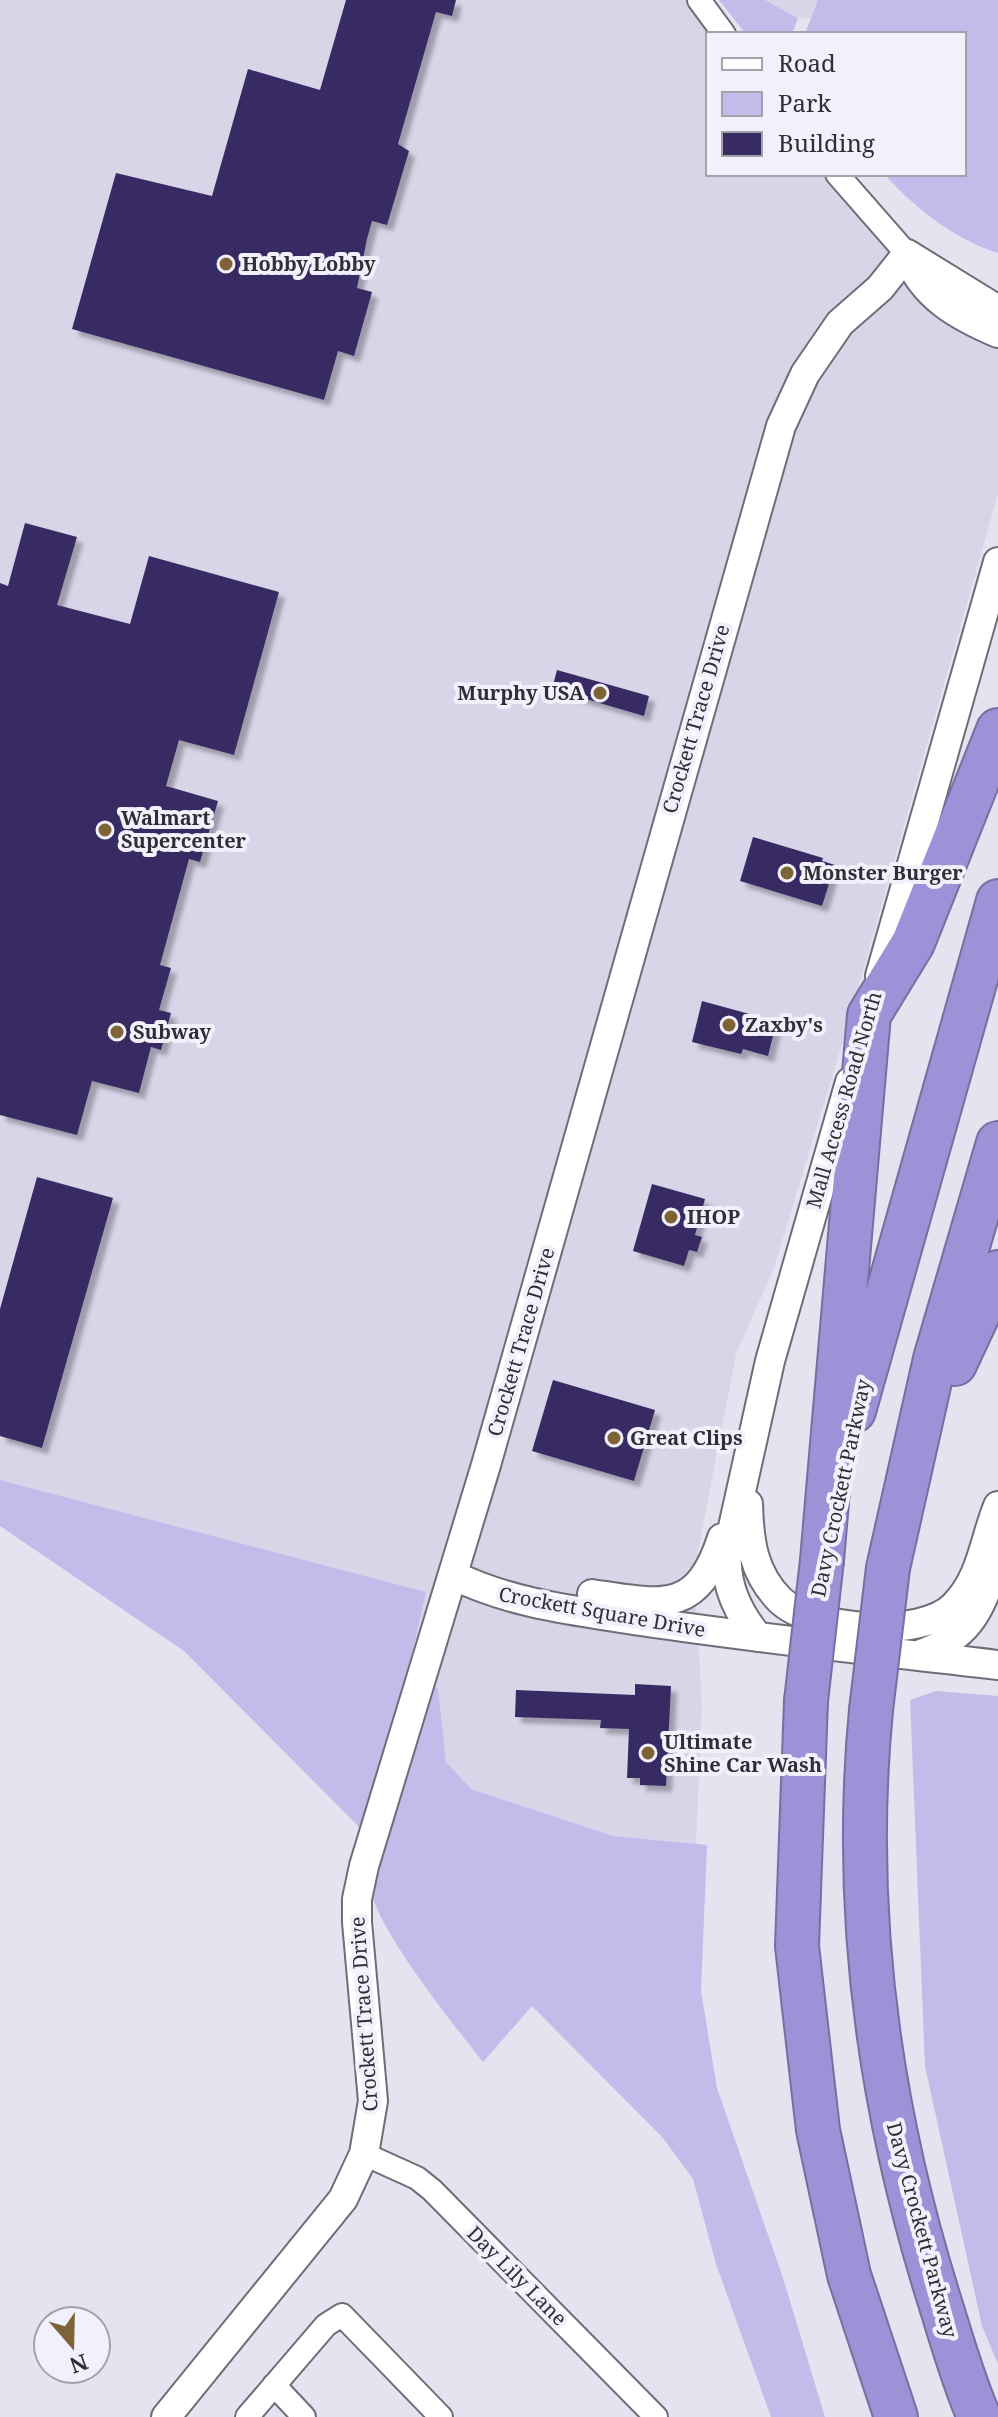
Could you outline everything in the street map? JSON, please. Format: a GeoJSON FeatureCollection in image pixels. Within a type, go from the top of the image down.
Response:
{"type":"FeatureCollection","features":[{"type":"Feature","properties":{"kind":"highway"},"geometry":{"type":"LineString","coordinates":[[822,1560],[869,1015],[913,943],[998,730]]}},
{"type":"Feature","properties":{"kind":"highway","name":"Davy Crockett Parkway"},"geometry":{"type":"LineString","coordinates":[[896,2417],[849,2275],[818,2130],[797,1946],[806,1701],[822,1560],[863,1377],[998,901]]}},
{"type":"Feature","properties":{"kind":"highway","name":"Davy Crockett Parkway"},"geometry":{"type":"LineString","coordinates":[[979,2417],[918,2234],[890,2112],[878,2035],[866,1872],[871,1710],[888,1568],[910,1459],[998,1143]]}},
{"type":"Feature","properties":{"kind":"highway"},"geometry":{"type":"LineString","coordinates":[[910,1459],[998,1272]]}},
{"type":"Feature","properties":{"kind":"street"},"geometry":{"type":"LineString","coordinates":[[699,0],[723,32]]}},
{"type":"Feature","properties":{"kind":"street"},"geometry":{"type":"LineString","coordinates":[[839,176],[907,254],[998,310]]}},
{"type":"Feature","properties":{"kind":"street"},"geometry":{"type":"LineString","coordinates":[[907,254],[915,277],[924,287],[976,323],[998,333]]}},
{"type":"Feature","properties":{"kind":"street","name":"Crockett Trace Drive"},"geometry":{"type":"LineString","coordinates":[[166,2417],[330,2218],[351,2186],[364,2154],[373,2101],[358,1950],[358,1891],[453,1575],[781,426],[805,374],[840,323],[880,288],[907,254]]}},
{"type":"Feature","properties":{"kind":"street","name":"Mall Access Road North"},"geometry":{"type":"LineString","coordinates":[[758,1637],[739,1610],[726,1567],[747,1459],[802,1242],[998,562]]}},
{"type":"Feature","properties":{"kind":"street"},"geometry":{"type":"LineString","coordinates":[[747,1459],[750,1542],[760,1572],[790,1608],[838,1622],[898,1629],[945,1615],[969,1587],[983,1559],[998,1506]]}},
{"type":"Feature","properties":{"kind":"street","name":"Crockett Square Drive"},"geometry":{"type":"LineString","coordinates":[[453,1575],[484,1573],[583,1593],[653,1603],[673,1602],[703,1581],[710,1570],[747,1459]]}},
{"type":"Feature","properties":{"kind":"street"},"geometry":{"type":"LineString","coordinates":[[917,1655],[954,1639],[969,1624],[984,1601],[998,1551]]}},
{"type":"Feature","properties":{"kind":"street","name":"Crockett Square Drive"},"geometry":{"type":"LineString","coordinates":[[453,1575],[481,1589],[520,1599],[758,1637],[998,1665]]}},
{"type":"Feature","properties":{"kind":"street","name":"Day Lily Lane"},"geometry":{"type":"LineString","coordinates":[[364,2154],[417,2178],[432,2190],[656,2417]]}},
{"type":"Feature","properties":{"kind":"street"},"geometry":{"type":"LineString","coordinates":[[247,2417],[326,2325],[342,2315],[441,2417]]}},
{"type":"Feature","properties":{"kind":"street"},"geometry":{"type":"LineString","coordinates":[[274,2385],[304,2417]]}},
{"type":"Feature","properties":{"kind":"shaded area"},"geometry":{"type":"Polygon","coordinates":[[[0,0],[702,0],[726,32],[706,32],[706,176],[839,176],[907,254],[998,310],[998,494],[843,1041],[774,1268],[736,1354],[694,1572],[702,1704],[696,1844],[613,1836],[471,1789],[445,1762],[409,1663],[426,1592],[0,1480],[0,0]]]}},
{"type":"Feature","properties":{"kind":"shaded area"},"geometry":{"type":"Polygon","coordinates":[[[765,0],[853,0],[836,19],[798,18],[765,0]]]}},
{"type":"Feature","properties":{"kind":"green space"},"geometry":{"type":"Polygon","coordinates":[[[719,0],[765,0],[798,18],[793,32],[744,32],[719,0]]]}},
{"type":"Feature","properties":{"kind":"green space"},"geometry":{"type":"Polygon","coordinates":[[[818,0],[998,0],[998,253],[966,240],[936,221],[886,176],[966,176],[966,32],[806,32],[818,0]]]}},
{"type":"Feature","properties":{"kind":"green space"},"geometry":{"type":"Polygon","coordinates":[[[0,1480],[426,1592],[410,1663],[426,1665],[438,1690],[446,1762],[471,1789],[613,1836],[707,1845],[701,1991],[717,2088],[783,2278],[825,2417],[771,2417],[716,2264],[693,2179],[663,2138],[532,2006],[483,2062],[415,1972],[382,1918],[372,1896],[370,1879],[383,1851],[184,1651],[0,1526],[0,1480]]]}},
{"type":"Feature","properties":{"kind":"green space"},"geometry":{"type":"Polygon","coordinates":[[[936,1691],[998,1696],[998,2364],[982,2326],[925,2066],[910,1700],[936,1691]]]}},
{"type":"Feature","properties":{"kind":"building"},"geometry":{"type":"Polygon","coordinates":[[[346,0],[456,0],[452,16],[436,12],[398,144],[409,151],[387,225],[372,221],[367,239],[357,288],[372,292],[354,356],[338,351],[324,400],[72,329],[116,173],[212,196],[248,69],[320,90],[346,0]]]}},
{"type":"Feature","properties":{"kind":"building","name":"Walmart Supercenter"},"geometry":{"type":"Polygon","coordinates":[[[25,523],[77,537],[57,605],[130,624],[149,556],[279,592],[234,755],[179,740],[166,786],[218,801],[200,862],[189,859],[160,965],[171,968],[159,1010],[171,1013],[161,1050],[151,1047],[139,1093],[92,1081],[77,1135],[0,1115],[0,583],[8,586],[25,523]]]}},
{"type":"Feature","properties":{"kind":"building","name":"Murphy USA"},"geometry":{"type":"Polygon","coordinates":[[[557,670],[649,696],[644,716],[552,689],[557,670]]]}},
{"type":"Feature","properties":{"kind":"building","name":"Monster Burger"},"geometry":{"type":"Polygon","coordinates":[[[753,837],[823,858],[822,861],[835,865],[822,906],[740,881],[753,837]]]}},
{"type":"Feature","properties":{"kind":"building","name":"Zaxby's"},"geometry":{"type":"Polygon","coordinates":[[[702,1001],[753,1015],[751,1022],[775,1028],[768,1056],[743,1049],[741,1054],[692,1042],[702,1001]]]}},
{"type":"Feature","properties":{"kind":"building"},"geometry":{"type":"Polygon","coordinates":[[[37,1177],[113,1198],[42,1448],[0,1436],[0,1309],[37,1177]]]}},
{"type":"Feature","properties":{"kind":"building","name":"IHOP"},"geometry":{"type":"Polygon","coordinates":[[[652,1184],[705,1199],[695,1235],[702,1237],[697,1252],[689,1250],[684,1266],[633,1251],[652,1184]]]}},
{"type":"Feature","properties":{"kind":"building"},"geometry":{"type":"Polygon","coordinates":[[[553,1380],[655,1410],[634,1481],[532,1451],[553,1380]]]}},
{"type":"Feature","properties":{"kind":"building","name":"Ultimate Shine Car Wash"},"geometry":{"type":"Polygon","coordinates":[[[635,1684],[671,1686],[666,1786],[640,1785],[640,1778],[627,1778],[629,1729],[600,1728],[601,1720],[515,1717],[516,1690],[635,1695],[635,1684]]]}},
{"type":"Feature","properties":{"kind":"place","name":"Hobby Lobby"},"geometry":{"type":"Point","coordinates":[226,264]}},
{"type":"Feature","properties":{"kind":"place","name":"Murphy USA"},"geometry":{"type":"Point","coordinates":[600,693]}},
{"type":"Feature","properties":{"kind":"place","name":"Walmart Supercenter"},"geometry":{"type":"Point","coordinates":[105,830]}},
{"type":"Feature","properties":{"kind":"place","name":"Monster Burger"},"geometry":{"type":"Point","coordinates":[787,873]}},
{"type":"Feature","properties":{"kind":"place","name":"Zaxby's"},"geometry":{"type":"Point","coordinates":[729,1025]}},
{"type":"Feature","properties":{"kind":"place","name":"Subway"},"geometry":{"type":"Point","coordinates":[117,1032]}},
{"type":"Feature","properties":{"kind":"place","name":"IHOP"},"geometry":{"type":"Point","coordinates":[671,1217]}},
{"type":"Feature","properties":{"kind":"place","name":"Great Clips"},"geometry":{"type":"Point","coordinates":[614,1438]}},
{"type":"Feature","properties":{"kind":"place","name":"Ultimate Shine Car Wash"},"geometry":{"type":"Point","coordinates":[648,1753]}}]}
